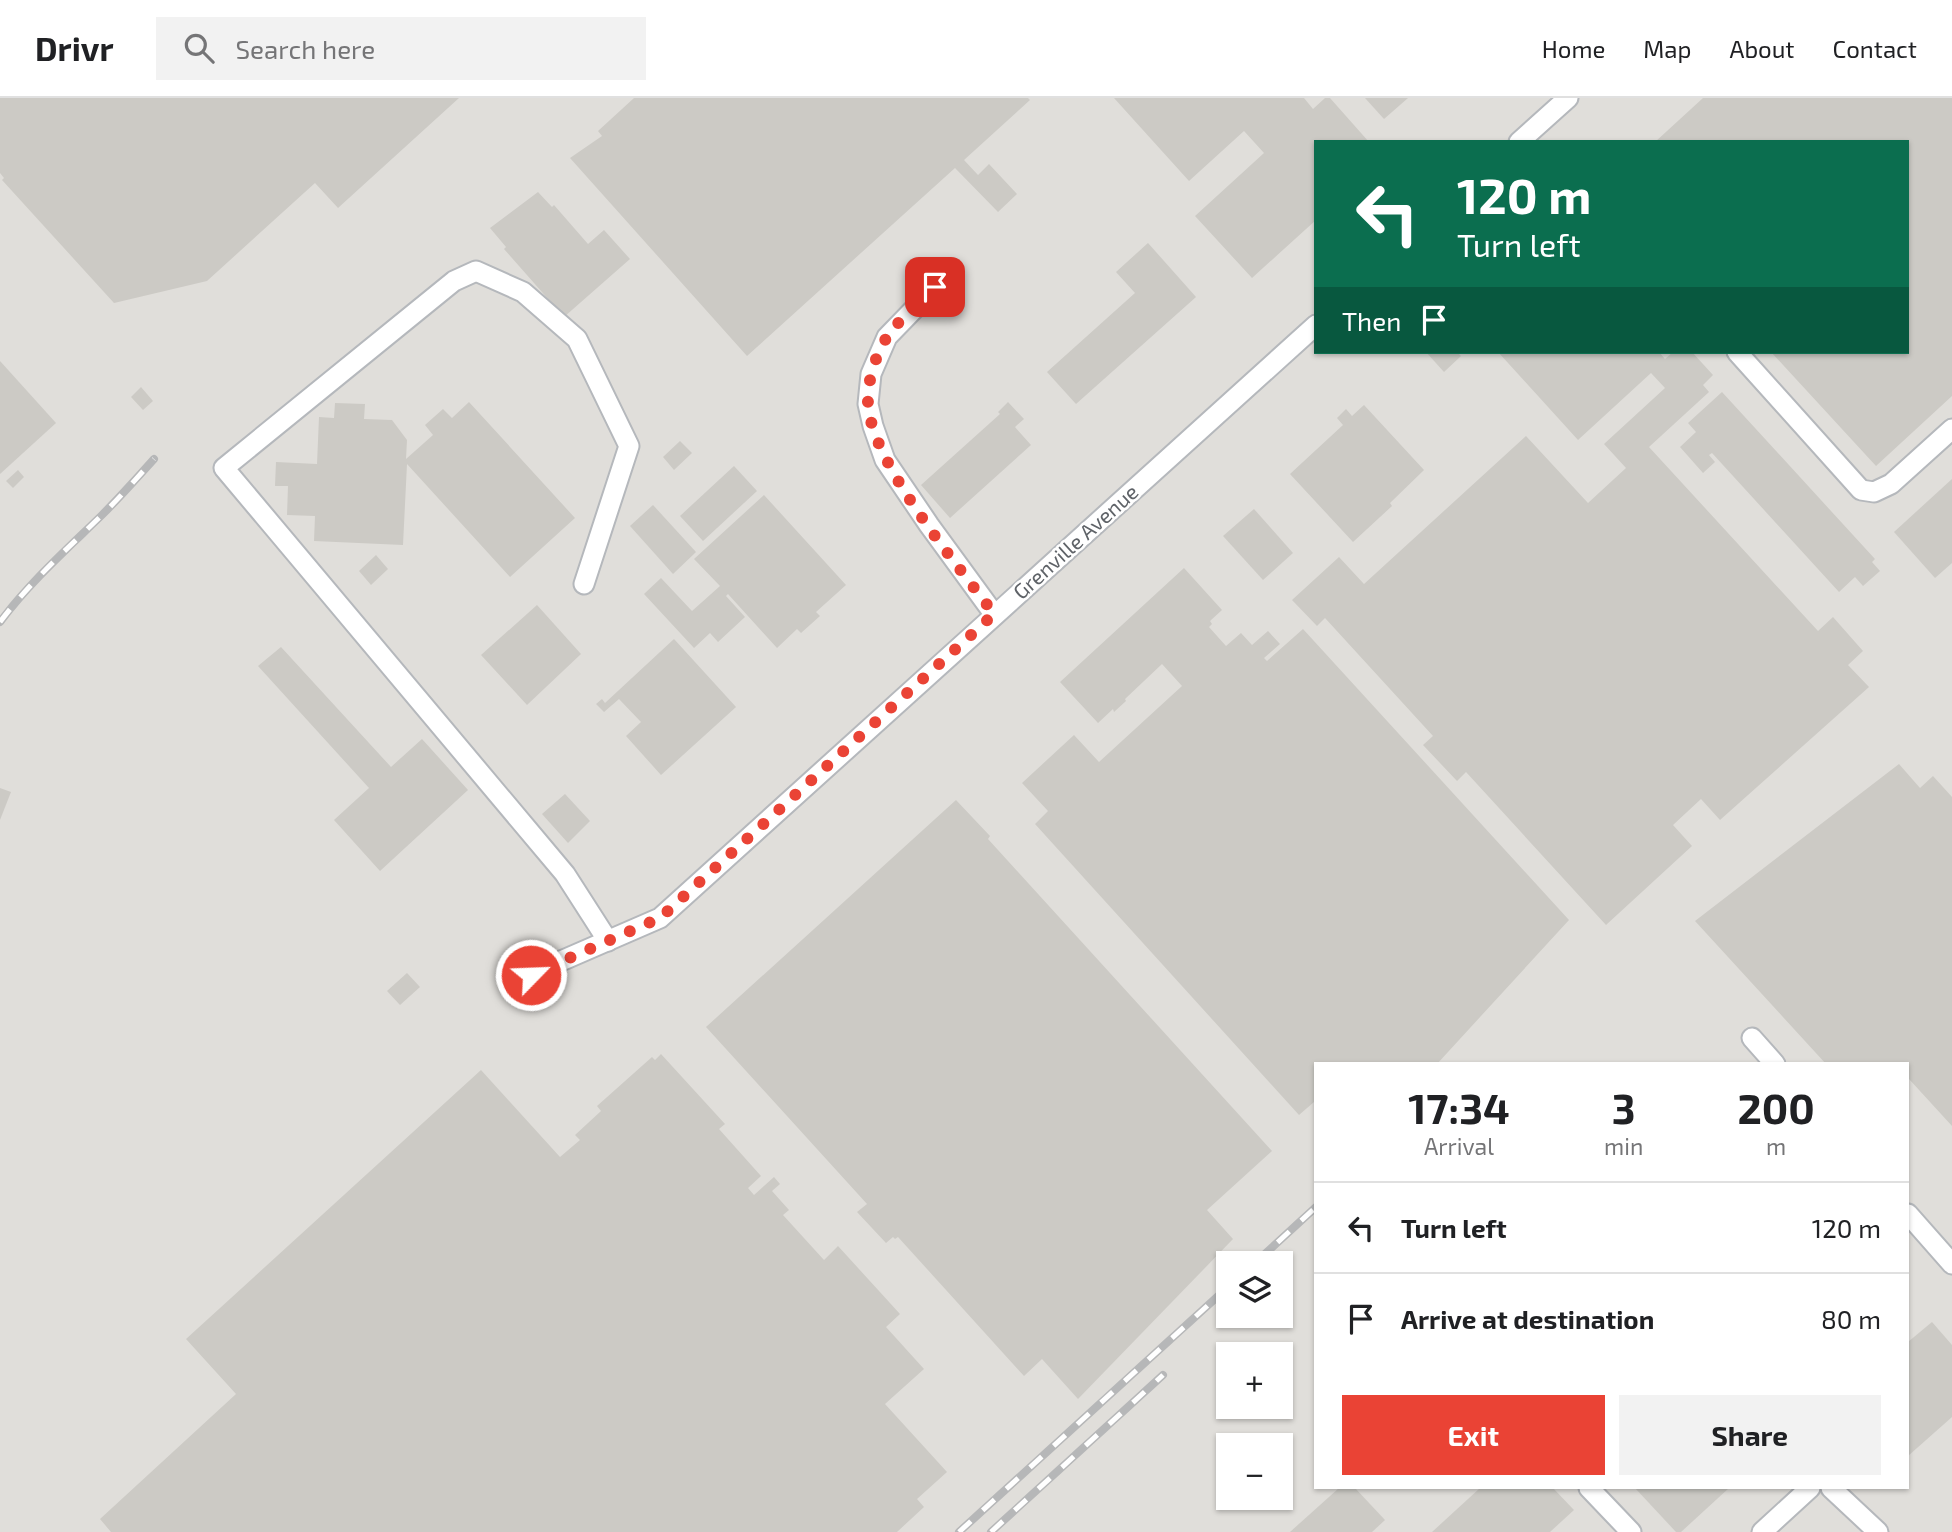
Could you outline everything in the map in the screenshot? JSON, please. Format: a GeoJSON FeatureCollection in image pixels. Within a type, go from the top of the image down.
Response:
{"type":"FeatureCollection","features":[{"type":"Feature","properties":{"kind":"lane"},"geometry":{"type":"LineString","coordinates":[[1521,140],[1568,98]]}},
{"type":"Feature","properties":{"kind":"lane"},"geometry":{"type":"LineString","coordinates":[[1536,127],[1547,140]]}},
{"type":"Feature","properties":{"kind":"lane"},"geometry":{"type":"LineString","coordinates":[[584,584],[629,446],[577,339],[523,292],[476,271],[454,281],[223,468],[565,874],[608,941]]}},
{"type":"Feature","properties":{"kind":"lane"},"geometry":{"type":"LineString","coordinates":[[951,271],[887,337],[871,374],[868,404],[885,460],[994,614]]}},
{"type":"Feature","properties":{"kind":"lane","name":"Grenville Avenue"},"geometry":{"type":"LineString","coordinates":[[531,975],[660,918],[1314,327]]}},
{"type":"Feature","properties":{"kind":"lane"},"geometry":{"type":"LineString","coordinates":[[1739,354],[1861,489],[1874,492],[1891,484],[1952,429]]}},
{"type":"Feature","properties":{"kind":"lane"},"geometry":{"type":"LineString","coordinates":[[1752,1038],[1773,1062]]}},
{"type":"Feature","properties":{"kind":"lane"},"geometry":{"type":"LineString","coordinates":[[1909,1215],[1952,1264]]}},
{"type":"Feature","properties":{"kind":"lane"},"geometry":{"type":"LineString","coordinates":[[1590,1489],[1631,1532]]}},
{"type":"Feature","properties":{"kind":"lane"},"geometry":{"type":"LineString","coordinates":[[1762,1532],[1809,1489]]}},
{"type":"Feature","properties":{"kind":"lane"},"geometry":{"type":"LineString","coordinates":[[1832,1489],[1878,1532]]}},
{"type":"Feature","properties":{"kind":"shaded area"},"geometry":{"type":"Polygon","coordinates":[[[0,98],[1952,98],[1952,1532],[0,1532],[0,98]]]}},
{"type":"Feature","properties":{"kind":"building"},"geometry":{"type":"Polygon","coordinates":[[[0,98],[459,98],[338,208],[315,183],[207,281],[114,303],[2,180],[0,98]]]}},
{"type":"Feature","properties":{"kind":"building"},"geometry":{"type":"Polygon","coordinates":[[[634,98],[1030,100],[964,160],[978,175],[989,164],[1017,194],[998,212],[955,168],[747,356],[570,158],[602,136],[598,131],[634,98]]]}},
{"type":"Feature","properties":{"kind":"building"},"geometry":{"type":"Polygon","coordinates":[[[1114,98],[1304,98],[1313,109],[1325,98],[1330,98],[1367,140],[1314,140],[1314,222],[1252,278],[1195,216],[1264,153],[1244,131],[1189,181],[1114,98]]]}},
{"type":"Feature","properties":{"kind":"building"},"geometry":{"type":"Polygon","coordinates":[[[1365,98],[1408,98],[1384,119],[1365,98]]]}},
{"type":"Feature","properties":{"kind":"building"},"geometry":{"type":"Polygon","coordinates":[[[1703,98],[1952,98],[1952,396],[1876,466],[1773,354],[1909,354],[1909,140],[1657,140],[1703,98]]]}},
{"type":"Feature","properties":{"kind":"building"},"geometry":{"type":"Polygon","coordinates":[[[538,192],[552,207],[554,205],[588,244],[604,230],[630,259],[564,317],[504,249],[506,247],[490,228],[538,192]]]}},
{"type":"Feature","properties":{"kind":"building"},"geometry":{"type":"Polygon","coordinates":[[[1148,243],[1196,297],[1076,404],[1047,372],[1135,293],[1116,272],[1148,243]]]}},
{"type":"Feature","properties":{"kind":"building"},"geometry":{"type":"Polygon","coordinates":[[[1428,354],[1461,356],[1444,372],[1428,354]]]}},
{"type":"Feature","properties":{"kind":"building"},"geometry":{"type":"Polygon","coordinates":[[[1500,354],[1661,354],[1665,359],[1671,354],[1694,354],[1713,375],[1703,385],[1709,392],[1649,447],[1818,631],[1833,617],[1863,651],[1848,665],[1869,687],[1720,820],[1701,799],[1673,825],[1692,846],[1606,925],[1466,772],[1457,781],[1423,745],[1433,736],[1325,618],[1317,626],[1292,600],[1339,557],[1364,584],[1526,436],[1588,503],[1626,468],[1604,444],[1665,388],[1651,373],[1578,440],[1500,354]]]}},
{"type":"Feature","properties":{"kind":"building"},"geometry":{"type":"Polygon","coordinates":[[[0,361],[56,423],[0,474],[0,361]]]}},
{"type":"Feature","properties":{"kind":"building"},"geometry":{"type":"Polygon","coordinates":[[[141,387],[153,401],[143,410],[131,397],[141,387]]]}},
{"type":"Feature","properties":{"kind":"building"},"geometry":{"type":"Polygon","coordinates":[[[1722,392],[1875,559],[1872,562],[1880,571],[1863,586],[1855,577],[1839,592],[1712,453],[1709,455],[1715,462],[1703,473],[1680,447],[1696,432],[1688,423],[1722,392]]]}},
{"type":"Feature","properties":{"kind":"building"},"geometry":{"type":"Polygon","coordinates":[[[469,402],[575,518],[510,577],[407,464],[403,545],[314,541],[315,516],[287,515],[288,486],[275,486],[276,462],[317,464],[319,417],[334,418],[335,403],[365,404],[364,419],[392,420],[407,440],[406,459],[433,435],[425,425],[443,409],[452,418],[469,402]]]}},
{"type":"Feature","properties":{"kind":"building"},"geometry":{"type":"Polygon","coordinates":[[[1008,402],[1024,419],[1015,427],[1031,445],[950,518],[921,485],[1000,414],[998,412],[1008,402]]]}},
{"type":"Feature","properties":{"kind":"building"},"geometry":{"type":"Polygon","coordinates":[[[1364,405],[1424,470],[1390,503],[1392,506],[1353,542],[1290,474],[1343,425],[1337,418],[1346,409],[1352,416],[1364,405]]]}},
{"type":"Feature","properties":{"kind":"building"},"geometry":{"type":"Polygon","coordinates":[[[680,441],[692,453],[674,470],[663,457],[680,441]]]}},
{"type":"Feature","properties":{"kind":"building"},"geometry":{"type":"Polygon","coordinates":[[[734,466],[757,491],[703,541],[680,516],[734,466]]]}},
{"type":"Feature","properties":{"kind":"building"},"geometry":{"type":"Polygon","coordinates":[[[18,470],[24,477],[13,488],[6,481],[18,470]]]}},
{"type":"Feature","properties":{"kind":"building"},"geometry":{"type":"Polygon","coordinates":[[[1952,479],[1952,563],[1935,578],[1894,532],[1952,479]]]}},
{"type":"Feature","properties":{"kind":"building"},"geometry":{"type":"Polygon","coordinates":[[[764,495],[846,585],[816,612],[820,616],[801,633],[797,629],[777,648],[728,594],[726,596],[745,617],[718,642],[710,633],[694,648],[644,594],[661,578],[692,611],[720,586],[694,559],[764,495]]]}},
{"type":"Feature","properties":{"kind":"building"},"geometry":{"type":"Polygon","coordinates":[[[653,505],[696,552],[673,574],[630,526],[653,505]]]}},
{"type":"Feature","properties":{"kind":"building"},"geometry":{"type":"Polygon","coordinates":[[[1254,509],[1293,553],[1263,580],[1223,536],[1254,509]]]}},
{"type":"Feature","properties":{"kind":"building"},"geometry":{"type":"Polygon","coordinates":[[[376,555],[388,569],[371,585],[359,571],[376,555]]]}},
{"type":"Feature","properties":{"kind":"building"},"geometry":{"type":"Polygon","coordinates":[[[1184,568],[1222,610],[1210,621],[1212,624],[1209,627],[1226,646],[1241,633],[1252,645],[1268,631],[1280,644],[1264,658],[1267,661],[1303,629],[1569,920],[1439,1062],[1314,1062],[1314,1102],[1299,1115],[1035,824],[1048,811],[1022,783],[1074,735],[1099,762],[1182,686],[1162,664],[1125,699],[1126,701],[1098,723],[1060,682],[1184,568]]]}},
{"type":"Feature","properties":{"kind":"building"},"geometry":{"type":"Polygon","coordinates":[[[537,605],[581,654],[527,705],[481,655],[537,605]]]}},
{"type":"Feature","properties":{"kind":"building"},"geometry":{"type":"Polygon","coordinates":[[[674,639],[736,707],[661,775],[626,736],[641,722],[619,699],[604,712],[596,704],[602,699],[605,703],[674,639]]]}},
{"type":"Feature","properties":{"kind":"building"},"geometry":{"type":"Polygon","coordinates":[[[281,647],[391,767],[422,739],[468,790],[380,871],[334,820],[369,788],[258,666],[281,647]]]}},
{"type":"Feature","properties":{"kind":"building"},"geometry":{"type":"Polygon","coordinates":[[[1899,764],[1920,788],[1933,776],[1952,797],[1952,1126],[1909,1079],[1909,1062],[1824,1062],[1695,921],[1899,764]]]}},
{"type":"Feature","properties":{"kind":"building"},"geometry":{"type":"Polygon","coordinates":[[[0,788],[11,792],[0,820],[0,788]]]}},
{"type":"Feature","properties":{"kind":"building"},"geometry":{"type":"Polygon","coordinates":[[[565,794],[590,821],[568,843],[542,814],[565,794]]]}},
{"type":"Feature","properties":{"kind":"building"},"geometry":{"type":"Polygon","coordinates":[[[956,800],[990,836],[988,839],[1272,1151],[1207,1210],[1233,1239],[1221,1251],[1216,1251],[1216,1257],[1078,1399],[1042,1359],[1024,1376],[898,1237],[893,1237],[886,1243],[857,1212],[867,1204],[706,1027],[956,800]]]}},
{"type":"Feature","properties":{"kind":"building"},"geometry":{"type":"Polygon","coordinates":[[[407,973],[420,987],[400,1005],[387,991],[407,973]]]}},
{"type":"Feature","properties":{"kind":"building"},"geometry":{"type":"Polygon","coordinates":[[[661,1054],[725,1124],[719,1129],[761,1176],[748,1188],[754,1195],[774,1177],[780,1184],[772,1191],[789,1210],[783,1215],[824,1260],[838,1246],[900,1314],[886,1327],[924,1369],[885,1404],[947,1472],[917,1499],[924,1507],[897,1532],[111,1532],[100,1519],[236,1394],[186,1339],[481,1070],[560,1157],[580,1140],[575,1135],[601,1111],[597,1106],[652,1057],[655,1060],[661,1054]]]}},
{"type":"Feature","properties":{"kind":"building"},"geometry":{"type":"Polygon","coordinates":[[[1932,1322],[1952,1345],[1952,1417],[1909,1455],[1909,1341],[1932,1322]]]}},
{"type":"Feature","properties":{"kind":"building"},"geometry":{"type":"Polygon","coordinates":[[[1338,1489],[1356,1489],[1385,1520],[1372,1532],[1290,1532],[1338,1489]]]}},
{"type":"Feature","properties":{"kind":"building"},"geometry":{"type":"Polygon","coordinates":[[[1479,1489],[1554,1489],[1574,1510],[1550,1532],[1432,1532],[1479,1489]]]}},
{"type":"Feature","properties":{"kind":"building"},"geometry":{"type":"Polygon","coordinates":[[[1636,1489],[1728,1489],[1681,1532],[1676,1532],[1636,1489]]]}},
{"type":"Feature","properties":{"kind":"railway"},"geometry":{"type":"LineString","coordinates":[[0,622],[36,580],[154,459]]}},
{"type":"Feature","properties":{"kind":"railway"},"geometry":{"type":"LineString","coordinates":[[1268,1251],[1314,1209]]}},
{"type":"Feature","properties":{"kind":"railway"},"geometry":{"type":"LineString","coordinates":[[959,1532],[1216,1298]]}},
{"type":"Feature","properties":{"kind":"railway"},"geometry":{"type":"LineString","coordinates":[[991,1532],[1163,1375]]}},
{"type":"Feature","properties":{"kind":"route"},"geometry":{"type":"LineString","coordinates":[[531,975],[660,918],[994,614],[885,460],[868,404],[871,374],[887,337],[935,287]]}}]}
